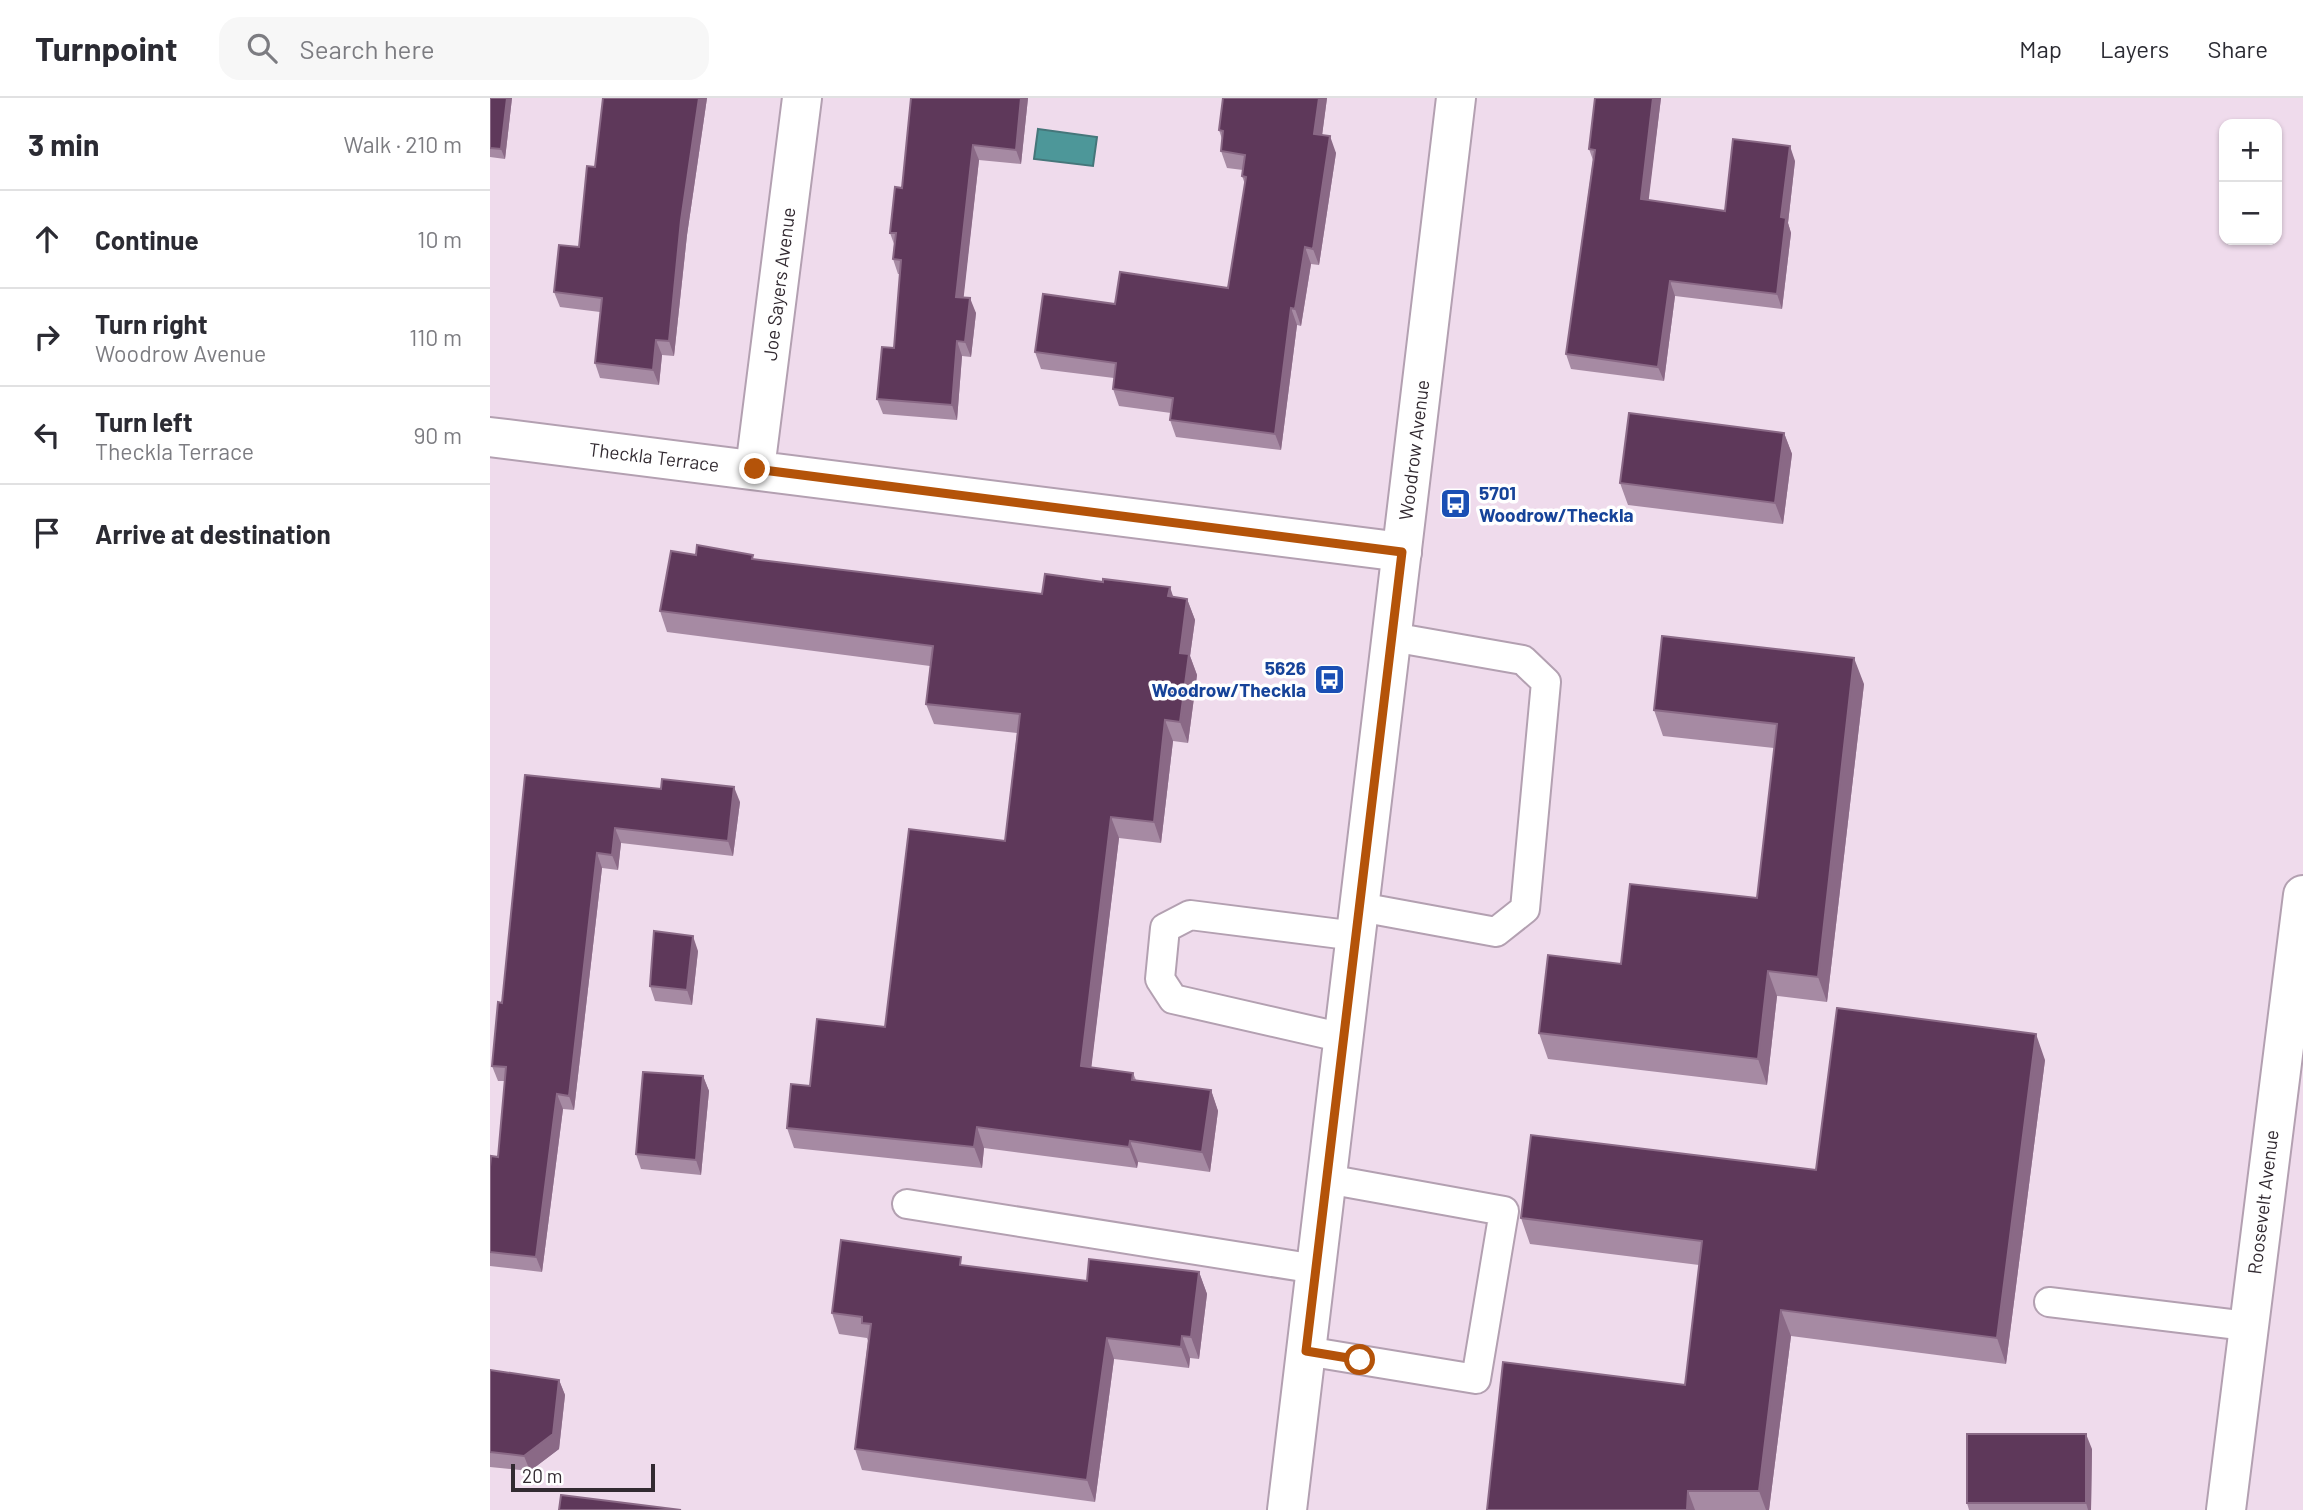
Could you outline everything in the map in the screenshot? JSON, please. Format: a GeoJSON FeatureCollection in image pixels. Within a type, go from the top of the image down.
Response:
{"type":"FeatureCollection","features":[{"type":"Feature","properties":{"kind":"street","name":"Joe Sayers Avenue"},"geometry":{"type":"LineString","coordinates":[[755,469],[802,98]]}},
{"type":"Feature","properties":{"kind":"street","name":"Woodrow Avenue"},"geometry":{"type":"LineString","coordinates":[[1287,1510],[1457,98]]}},
{"type":"Feature","properties":{"kind":"street","name":"Theckla Terrace"},"geometry":{"type":"LineString","coordinates":[[490,437],[1402,552]]}},
{"type":"Feature","properties":{"kind":"street","name":"Roosevelt Avenue"},"geometry":{"type":"LineString","coordinates":[[2226,1510],[2303,895]]}},
{"type":"Feature","properties":{"kind":"lane"},"geometry":{"type":"LineString","coordinates":[[1344,1038],[1173,999],[1160,979],[1165,928],[1190,915],[1358,921],[1496,932],[1525,909],[1546,682],[1523,660],[1392,637]]}},
{"type":"Feature","properties":{"kind":"lane"},"geometry":{"type":"LineString","coordinates":[[1306,1351],[1476,1379],[1504,1211],[1327,1179]]}},
{"type":"Feature","properties":{"kind":"lane"},"geometry":{"type":"LineString","coordinates":[[906,1204],[1316,1269]]}},
{"type":"Feature","properties":{"kind":"lane"},"geometry":{"type":"LineString","coordinates":[[2049,1302],[2247,1326]]}},
{"type":"Feature","properties":{"kind":"shaded area"},"geometry":{"type":"Polygon","coordinates":[[[1038,129],[1097,137],[1093,166],[1034,159],[1038,129]]]}},
{"type":"Feature","properties":{"kind":"building"},"geometry":{"type":"Polygon","coordinates":[[[490,98],[507,98],[501,149],[490,148],[490,98]]]}},
{"type":"Feature","properties":{"kind":"building"},"geometry":{"type":"Polygon","coordinates":[[[603,98],[699,98],[681,220],[669,341],[656,340],[653,370],[595,363],[602,298],[554,292],[559,245],[579,247],[587,166],[595,167],[603,98]]]}},
{"type":"Feature","properties":{"kind":"building"},"geometry":{"type":"Polygon","coordinates":[[[911,98],[1021,98],[1016,150],[973,145],[956,297],[970,298],[965,342],[957,341],[952,405],[877,399],[882,347],[894,348],[901,260],[893,259],[896,233],[890,233],[895,187],[902,188],[911,98]]]}},
{"type":"Feature","properties":{"kind":"building"},"geometry":{"type":"Polygon","coordinates":[[[1223,98],[1319,98],[1314,134],[1330,136],[1313,249],[1305,247],[1295,309],[1291,308],[1275,434],[1170,420],[1173,398],[1113,389],[1116,363],[1035,352],[1043,294],[1115,304],[1120,272],[1228,288],[1246,177],[1242,176],[1245,155],[1221,151],[1223,131],[1219,130],[1223,98]]]}},
{"type":"Feature","properties":{"kind":"building"},"geometry":{"type":"Polygon","coordinates":[[[1595,98],[1653,98],[1641,199],[1725,211],[1733,139],[1790,146],[1781,217],[1786,218],[1777,294],[1670,281],[1658,367],[1566,354],[1595,150],[1589,149],[1595,98]]]}},
{"type":"Feature","properties":{"kind":"building"},"geometry":{"type":"Polygon","coordinates":[[[1629,413],[1784,433],[1775,503],[1620,483],[1629,413]]]}},
{"type":"Feature","properties":{"kind":"building"},"geometry":{"type":"Polygon","coordinates":[[[697,545],[753,555],[752,559],[1042,594],[1045,574],[1170,587],[1168,596],[1187,599],[1180,653],[1189,654],[1180,722],[1165,720],[1154,822],[1111,817],[1081,1066],[1133,1073],[1132,1080],[1211,1090],[1202,1152],[1130,1141],[1129,1147],[977,1127],[974,1147],[787,1128],[791,1084],[810,1086],[817,1019],[885,1027],[909,829],[1005,841],[1020,714],[926,704],[933,646],[660,611],[671,551],[696,555],[697,545]]]}},
{"type":"Feature","properties":{"kind":"building"},"geometry":{"type":"Polygon","coordinates":[[[1662,636],[1854,658],[1818,977],[1768,971],[1758,1059],[1539,1033],[1548,955],[1621,964],[1630,884],[1757,898],[1777,724],[1654,710],[1662,636]]]}},
{"type":"Feature","properties":{"kind":"building"},"geometry":{"type":"Polygon","coordinates":[[[525,775],[661,789],[662,779],[734,787],[728,841],[615,828],[612,855],[597,853],[569,1096],[557,1094],[536,1257],[490,1252],[490,1167],[491,1156],[498,1157],[506,1067],[492,1066],[498,1002],[502,1003],[525,775]]]}},
{"type":"Feature","properties":{"kind":"building"},"geometry":{"type":"Polygon","coordinates":[[[654,931],[693,936],[687,990],[650,986],[654,931]]]}},
{"type":"Feature","properties":{"kind":"building"},"geometry":{"type":"Polygon","coordinates":[[[1837,1008],[2036,1034],[1997,1338],[1781,1310],[1759,1491],[1688,1491],[1687,1510],[1487,1510],[1503,1362],[1685,1385],[1702,1241],[1521,1218],[1531,1135],[1816,1170],[1837,1008]]]}},
{"type":"Feature","properties":{"kind":"building"},"geometry":{"type":"Polygon","coordinates":[[[643,1072],[703,1076],[696,1160],[636,1154],[643,1072]]]}},
{"type":"Feature","properties":{"kind":"building"},"geometry":{"type":"Polygon","coordinates":[[[841,1240],[961,1257],[960,1265],[1087,1281],[1089,1259],[1199,1272],[1191,1337],[1182,1336],[1181,1347],[1107,1338],[1087,1480],[855,1449],[871,1324],[862,1323],[862,1317],[832,1313],[841,1240]]]}},
{"type":"Feature","properties":{"kind":"building"},"geometry":{"type":"Polygon","coordinates":[[[490,1370],[559,1380],[553,1434],[524,1456],[490,1452],[490,1370]]]}},
{"type":"Feature","properties":{"kind":"building"},"geometry":{"type":"Polygon","coordinates":[[[1967,1434],[2086,1434],[2086,1503],[1967,1503],[1967,1434]]]}},
{"type":"Feature","properties":{"kind":"building"},"geometry":{"type":"Polygon","coordinates":[[[561,1495],[681,1510],[559,1510],[561,1495]]]}},
{"type":"Feature","properties":{"kind":"place","name":"5701 Woodrow/Theckla"},"geometry":{"type":"Point","coordinates":[1456,504]}},
{"type":"Feature","properties":{"kind":"place","name":"5626 Woodrow/Theckla"},"geometry":{"type":"Point","coordinates":[1329,679]}},
{"type":"Feature","properties":{"kind":"route"},"geometry":{"type":"LineString","coordinates":[[755,469],[1402,552],[1306,1351],[1360,1360]]}}]}
